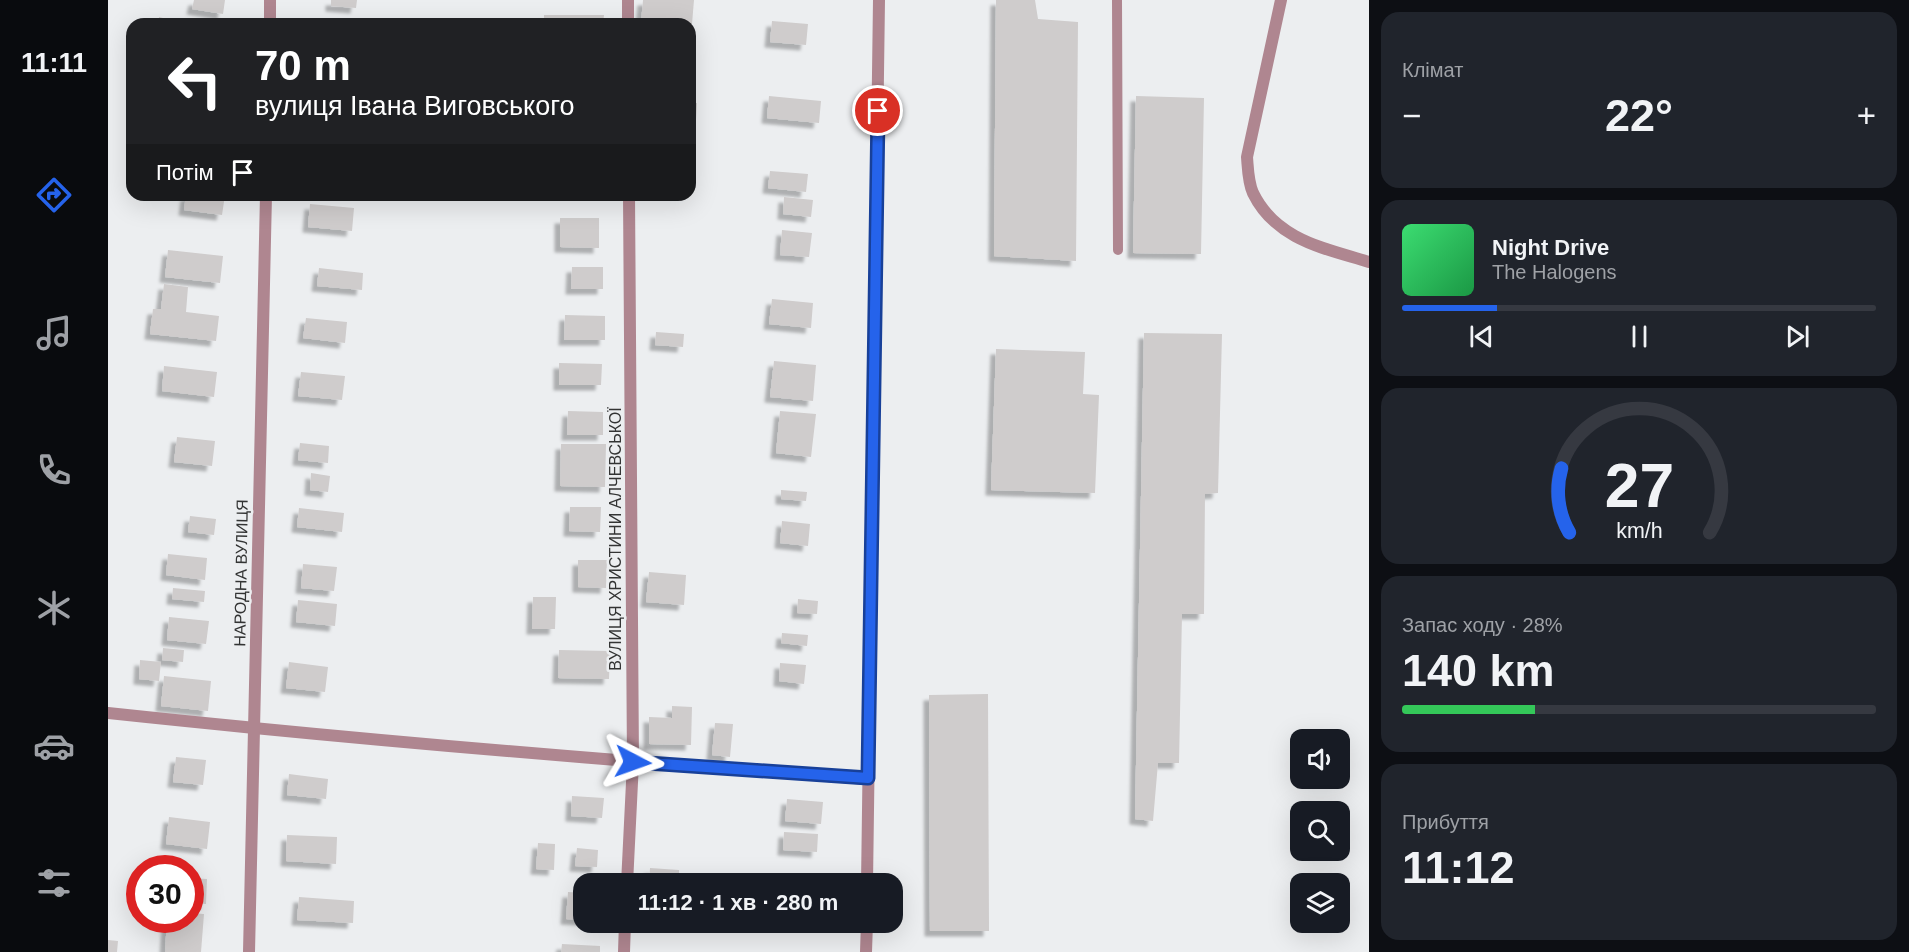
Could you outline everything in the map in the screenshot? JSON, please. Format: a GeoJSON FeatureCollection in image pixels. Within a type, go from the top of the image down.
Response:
{"type":"FeatureCollection","features":[{"type":"Feature","properties":{"kind":"street"},"geometry":{"type":"LineString","coordinates":[[270,0],[270,18]]}},
{"type":"Feature","properties":{"kind":"street"},"geometry":{"type":"LineString","coordinates":[[628,0],[628,18]]}},
{"type":"Feature","properties":{"kind":"street"},"geometry":{"type":"LineString","coordinates":[[867,873],[879,0]]}},
{"type":"Feature","properties":{"kind":"street"},"geometry":{"type":"LineString","coordinates":[[1281,0],[1247,157],[1249,180],[1253,192],[1263,209],[1283,230],[1303,241],[1369,262]]}},
{"type":"Feature","properties":{"kind":"street","name":"НАРОДНА ВУЛИЦЯ"},"geometry":{"type":"LineString","coordinates":[[249,952],[266,201]]}},
{"type":"Feature","properties":{"kind":"street","name":"ВУЛИЦЯ ХРИСТИНИ АЛЧЕВСЬКОЇ"},"geometry":{"type":"LineString","coordinates":[[628,873],[633,762],[629,201]]}},
{"type":"Feature","properties":{"kind":"street"},"geometry":{"type":"LineString","coordinates":[[108,713],[254,729],[633,762],[868,778]]}},
{"type":"Feature","properties":{"kind":"street"},"geometry":{"type":"LineString","coordinates":[[624,952],[625,933]]}},
{"type":"Feature","properties":{"kind":"street"},"geometry":{"type":"LineString","coordinates":[[866,952],[867,933]]}},
{"type":"Feature","properties":{"kind":"lane"},"geometry":{"type":"LineString","coordinates":[[1117,0],[1118,250]]}},
{"type":"Feature","properties":{"kind":"building"},"geometry":{"type":"Polygon","coordinates":[[[194,0],[225,0],[223,14],[192,9],[194,0]]]}},
{"type":"Feature","properties":{"kind":"building"},"geometry":{"type":"Polygon","coordinates":[[[331,0],[357,0],[356,8],[331,6],[331,0]]]}},
{"type":"Feature","properties":{"kind":"building"},"geometry":{"type":"Polygon","coordinates":[[[643,0],[694,0],[692,18],[641,18],[643,0]]]}},
{"type":"Feature","properties":{"kind":"building"},"geometry":{"type":"Polygon","coordinates":[[[996,0],[1035,0],[1038,19],[1078,22],[1076,261],[994,256],[996,0]]]}},
{"type":"Feature","properties":{"kind":"building"},"geometry":{"type":"Polygon","coordinates":[[[544,15],[604,15],[604,18],[544,18],[544,15]]]}},
{"type":"Feature","properties":{"kind":"building"},"geometry":{"type":"Polygon","coordinates":[[[772,21],[808,24],[806,45],[770,42],[772,21]]]}},
{"type":"Feature","properties":{"kind":"building"},"geometry":{"type":"Polygon","coordinates":[[[769,96],[821,101],[819,123],[767,118],[769,96]]]}},
{"type":"Feature","properties":{"kind":"building"},"geometry":{"type":"Polygon","coordinates":[[[1136,96],[1204,98],[1201,254],[1133,253],[1136,96]]]}},
{"type":"Feature","properties":{"kind":"building"},"geometry":{"type":"Polygon","coordinates":[[[770,171],[808,174],[806,192],[768,188],[770,171]]]}},
{"type":"Feature","properties":{"kind":"building"},"geometry":{"type":"Polygon","coordinates":[[[784,197],[813,200],[811,217],[783,214],[784,197]]]}},
{"type":"Feature","properties":{"kind":"building"},"geometry":{"type":"Polygon","coordinates":[[[185,201],[224,201],[222,215],[184,210],[185,201]]]}},
{"type":"Feature","properties":{"kind":"building"},"geometry":{"type":"Polygon","coordinates":[[[310,204],[354,208],[352,231],[308,227],[310,204]]]}},
{"type":"Feature","properties":{"kind":"building"},"geometry":{"type":"Polygon","coordinates":[[[560,218],[599,218],[599,248],[560,247],[560,218]]]}},
{"type":"Feature","properties":{"kind":"building"},"geometry":{"type":"Polygon","coordinates":[[[782,230],[812,233],[809,257],[780,255],[782,230]]]}},
{"type":"Feature","properties":{"kind":"building"},"geometry":{"type":"Polygon","coordinates":[[[168,250],[223,256],[220,283],[165,277],[168,250]]]}},
{"type":"Feature","properties":{"kind":"building"},"geometry":{"type":"Polygon","coordinates":[[[572,267],[603,267],[603,289],[571,289],[572,267]]]}},
{"type":"Feature","properties":{"kind":"building"},"geometry":{"type":"Polygon","coordinates":[[[319,268],[363,273],[362,290],[317,286],[319,268]]]}},
{"type":"Feature","properties":{"kind":"building"},"geometry":{"type":"Polygon","coordinates":[[[164,284],[188,287],[186,312],[219,316],[216,341],[150,334],[153,309],[161,309],[164,284]]]}},
{"type":"Feature","properties":{"kind":"building"},"geometry":{"type":"Polygon","coordinates":[[[772,299],[813,303],[811,328],[769,324],[772,299]]]}},
{"type":"Feature","properties":{"kind":"building"},"geometry":{"type":"Polygon","coordinates":[[[565,315],[605,316],[605,340],[564,340],[565,315]]]}},
{"type":"Feature","properties":{"kind":"building"},"geometry":{"type":"Polygon","coordinates":[[[306,318],[347,322],[345,343],[303,338],[306,318]]]}},
{"type":"Feature","properties":{"kind":"building"},"geometry":{"type":"Polygon","coordinates":[[[656,332],[684,334],[683,347],[655,345],[656,332]]]}},
{"type":"Feature","properties":{"kind":"building"},"geometry":{"type":"Polygon","coordinates":[[[1144,333],[1222,334],[1218,493],[1205,494],[1204,614],[1182,614],[1179,763],[1158,763],[1153,821],[1135,819],[1144,333]]]}},
{"type":"Feature","properties":{"kind":"building"},"geometry":{"type":"Polygon","coordinates":[[[996,349],[1085,352],[1083,394],[1099,395],[1095,493],[991,490],[996,349]]]}},
{"type":"Feature","properties":{"kind":"building"},"geometry":{"type":"Polygon","coordinates":[[[774,361],[816,365],[813,401],[770,397],[774,361]]]}},
{"type":"Feature","properties":{"kind":"building"},"geometry":{"type":"Polygon","coordinates":[[[559,363],[602,364],[601,385],[559,385],[559,363]]]}},
{"type":"Feature","properties":{"kind":"building"},"geometry":{"type":"Polygon","coordinates":[[[164,366],[217,372],[214,397],[162,391],[164,366]]]}},
{"type":"Feature","properties":{"kind":"building"},"geometry":{"type":"Polygon","coordinates":[[[301,372],[345,376],[342,400],[298,396],[301,372]]]}},
{"type":"Feature","properties":{"kind":"building"},"geometry":{"type":"Polygon","coordinates":[[[568,411],[603,412],[603,435],[567,435],[568,411]]]}},
{"type":"Feature","properties":{"kind":"building"},"geometry":{"type":"Polygon","coordinates":[[[780,411],[816,414],[811,457],[776,453],[780,411]]]}},
{"type":"Feature","properties":{"kind":"building"},"geometry":{"type":"Polygon","coordinates":[[[177,437],[215,441],[212,466],[174,462],[177,437]]]}},
{"type":"Feature","properties":{"kind":"building"},"geometry":{"type":"Polygon","coordinates":[[[300,443],[329,446],[328,463],[298,460],[300,443]]]}},
{"type":"Feature","properties":{"kind":"building"},"geometry":{"type":"Polygon","coordinates":[[[561,444],[606,444],[605,487],[560,486],[561,444]]]}},
{"type":"Feature","properties":{"kind":"building"},"geometry":{"type":"Polygon","coordinates":[[[311,473],[330,476],[328,492],[310,490],[311,473]]]}},
{"type":"Feature","properties":{"kind":"building"},"geometry":{"type":"Polygon","coordinates":[[[781,490],[807,492],[806,501],[781,499],[781,490]]]}},
{"type":"Feature","properties":{"kind":"building"},"geometry":{"type":"Polygon","coordinates":[[[570,507],[601,507],[600,532],[569,531],[570,507]]]}},
{"type":"Feature","properties":{"kind":"building"},"geometry":{"type":"Polygon","coordinates":[[[299,508],[344,513],[342,532],[297,527],[299,508]]]}},
{"type":"Feature","properties":{"kind":"building"},"geometry":{"type":"Polygon","coordinates":[[[190,516],[216,519],[214,535],[188,532],[190,516]]]}},
{"type":"Feature","properties":{"kind":"building"},"geometry":{"type":"Polygon","coordinates":[[[782,521],[810,524],[808,546],[780,543],[782,521]]]}},
{"type":"Feature","properties":{"kind":"building"},"geometry":{"type":"Polygon","coordinates":[[[168,554],[207,558],[205,580],[166,575],[168,554]]]}},
{"type":"Feature","properties":{"kind":"building"},"geometry":{"type":"Polygon","coordinates":[[[578,560],[607,560],[606,588],[578,587],[578,560]]]}},
{"type":"Feature","properties":{"kind":"building"},"geometry":{"type":"Polygon","coordinates":[[[303,564],[337,567],[334,591],[301,588],[303,564]]]}},
{"type":"Feature","properties":{"kind":"building"},"geometry":{"type":"Polygon","coordinates":[[[649,572],[686,575],[684,605],[646,602],[649,572]]]}},
{"type":"Feature","properties":{"kind":"building"},"geometry":{"type":"Polygon","coordinates":[[[173,588],[205,591],[204,602],[172,599],[173,588]]]}},
{"type":"Feature","properties":{"kind":"building"},"geometry":{"type":"Polygon","coordinates":[[[533,597],[556,597],[555,629],[532,629],[533,597]]]}},
{"type":"Feature","properties":{"kind":"building"},"geometry":{"type":"Polygon","coordinates":[[[798,599],[818,601],[817,614],[797,613],[798,599]]]}},
{"type":"Feature","properties":{"kind":"building"},"geometry":{"type":"Polygon","coordinates":[[[298,600],[337,604],[335,626],[296,622],[298,600]]]}},
{"type":"Feature","properties":{"kind":"building"},"geometry":{"type":"Polygon","coordinates":[[[169,617],[209,621],[206,644],[167,640],[169,617]]]}},
{"type":"Feature","properties":{"kind":"building"},"geometry":{"type":"Polygon","coordinates":[[[782,633],[808,635],[807,646],[781,643],[782,633]]]}},
{"type":"Feature","properties":{"kind":"building"},"geometry":{"type":"Polygon","coordinates":[[[163,648],[184,650],[183,662],[162,660],[163,648]]]}},
{"type":"Feature","properties":{"kind":"building"},"geometry":{"type":"Polygon","coordinates":[[[559,650],[610,651],[609,679],[558,678],[559,650]]]}},
{"type":"Feature","properties":{"kind":"building"},"geometry":{"type":"Polygon","coordinates":[[[140,660],[161,662],[159,681],[139,679],[140,660]]]}},
{"type":"Feature","properties":{"kind":"building"},"geometry":{"type":"Polygon","coordinates":[[[289,662],[328,667],[325,692],[286,688],[289,662]]]}},
{"type":"Feature","properties":{"kind":"building"},"geometry":{"type":"Polygon","coordinates":[[[780,663],[806,665],[804,684],[779,681],[780,663]]]}},
{"type":"Feature","properties":{"kind":"building"},"geometry":{"type":"Polygon","coordinates":[[[164,676],[211,681],[208,711],[161,706],[164,676]]]}},
{"type":"Feature","properties":{"kind":"building"},"geometry":{"type":"Polygon","coordinates":[[[988,694],[989,931],[930,931],[929,695],[988,694]]]}},
{"type":"Feature","properties":{"kind":"building"},"geometry":{"type":"Polygon","coordinates":[[[672,706],[692,707],[691,745],[649,744],[649,717],[672,718],[672,706]]]}},
{"type":"Feature","properties":{"kind":"building"},"geometry":{"type":"Polygon","coordinates":[[[715,723],[733,724],[730,757],[712,755],[715,723]]]}},
{"type":"Feature","properties":{"kind":"building"},"geometry":{"type":"Polygon","coordinates":[[[176,757],[206,760],[203,785],[173,782],[176,757]]]}},
{"type":"Feature","properties":{"kind":"building"},"geometry":{"type":"Polygon","coordinates":[[[289,774],[328,779],[326,799],[287,795],[289,774]]]}},
{"type":"Feature","properties":{"kind":"building"},"geometry":{"type":"Polygon","coordinates":[[[572,796],[604,798],[602,818],[571,816],[572,796]]]}},
{"type":"Feature","properties":{"kind":"building"},"geometry":{"type":"Polygon","coordinates":[[[787,799],[823,802],[821,824],[785,821],[787,799]]]}},
{"type":"Feature","properties":{"kind":"building"},"geometry":{"type":"Polygon","coordinates":[[[169,817],[210,822],[207,849],[166,844],[169,817]]]}},
{"type":"Feature","properties":{"kind":"building"},"geometry":{"type":"Polygon","coordinates":[[[784,832],[818,834],[817,852],[783,850],[784,832]]]}},
{"type":"Feature","properties":{"kind":"building"},"geometry":{"type":"Polygon","coordinates":[[[287,835],[337,837],[336,864],[286,861],[287,835]]]}},
{"type":"Feature","properties":{"kind":"building"},"geometry":{"type":"Polygon","coordinates":[[[538,843],[555,844],[554,870],[536,869],[538,843]]]}},
{"type":"Feature","properties":{"kind":"building"},"geometry":{"type":"Polygon","coordinates":[[[577,848],[598,850],[597,867],[575,866],[577,848]]]}},
{"type":"Feature","properties":{"kind":"building"},"geometry":{"type":"Polygon","coordinates":[[[650,868],[679,870],[679,873],[650,873],[650,868]]]}},
{"type":"Feature","properties":{"kind":"building"},"geometry":{"type":"Polygon","coordinates":[[[204,879],[207,879],[206,904],[204,904],[204,879]]]}},
{"type":"Feature","properties":{"kind":"building"},"geometry":{"type":"Polygon","coordinates":[[[568,892],[573,892],[573,919],[566,919],[568,892]]]}},
{"type":"Feature","properties":{"kind":"building"},"geometry":{"type":"Polygon","coordinates":[[[299,897],[354,901],[353,923],[297,920],[299,897]]]}},
{"type":"Feature","properties":{"kind":"building"},"geometry":{"type":"Polygon","coordinates":[[[166,933],[202,933],[201,952],[165,952],[166,933]]]}},
{"type":"Feature","properties":{"kind":"building"},"geometry":{"type":"Polygon","coordinates":[[[108,940],[118,941],[117,952],[108,952],[108,940]]]}},
{"type":"Feature","properties":{"kind":"building"},"geometry":{"type":"Polygon","coordinates":[[[562,944],[600,946],[600,952],[561,952],[562,944]]]}},
{"type":"Feature","properties":{"kind":"route"},"geometry":{"type":"LineString","coordinates":[[633,762],[868,778],[878,111]]}}]}
